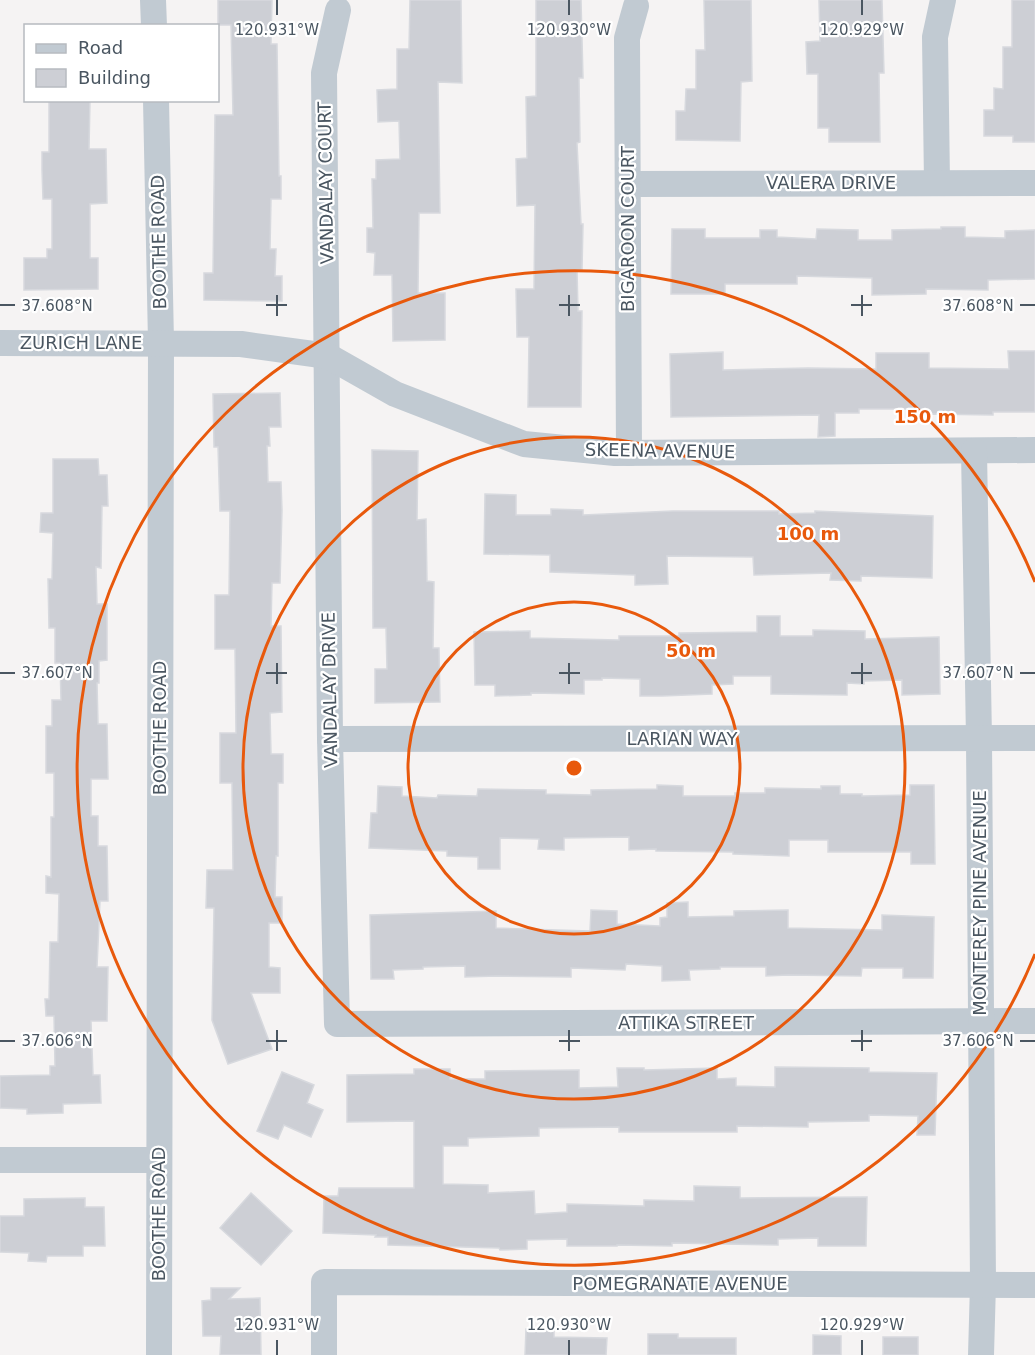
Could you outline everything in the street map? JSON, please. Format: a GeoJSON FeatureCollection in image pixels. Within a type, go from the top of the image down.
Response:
{"type":"FeatureCollection","features":[{"type":"Feature","properties":{"kind":"street"},"geometry":{"type":"LineString","coordinates":[[153,0],[154,24]]}},
{"type":"Feature","properties":{"kind":"street"},"geometry":{"type":"LineString","coordinates":[[937,183],[935,37],[943,0]]}},
{"type":"Feature","properties":{"kind":"street","name":"BIGAROON COURT"},"geometry":{"type":"LineString","coordinates":[[629,453],[627,38],[636,6]]}},
{"type":"Feature","properties":{"kind":"street","name":"VANDALAY COURT"},"geometry":{"type":"LineString","coordinates":[[328,356],[324,73],[338,10]]}},
{"type":"Feature","properties":{"kind":"street","name":"BOOTHE ROAD"},"geometry":{"type":"LineString","coordinates":[[156,102],[161,342],[159,1355]]}},
{"type":"Feature","properties":{"kind":"street","name":"VALERA DRIVE"},"geometry":{"type":"LineString","coordinates":[[628,184],[1035,183]]}},
{"type":"Feature","properties":{"kind":"street","name":"SKEENA AVENUE"},"geometry":{"type":"LineString","coordinates":[[161,342],[241,344],[328,356],[395,394],[524,444],[615,453],[1035,450]]}},
{"type":"Feature","properties":{"kind":"street","name":"ZURICH LANE"},"geometry":{"type":"LineString","coordinates":[[0,343],[161,342]]}},
{"type":"Feature","properties":{"kind":"street","name":"VANDALAY DRIVE"},"geometry":{"type":"LineString","coordinates":[[328,356],[330,739],[337,1024]]}},
{"type":"Feature","properties":{"kind":"street","name":"MONTEREY PINE AVENUE"},"geometry":{"type":"LineString","coordinates":[[974,451],[979,739],[981,1355]]}},
{"type":"Feature","properties":{"kind":"street","name":"LARIAN WAY"},"geometry":{"type":"LineString","coordinates":[[330,739],[1035,738]]}},
{"type":"Feature","properties":{"kind":"street","name":"ATTIKA STREET"},"geometry":{"type":"LineString","coordinates":[[337,1024],[1035,1021]]}},
{"type":"Feature","properties":{"kind":"street"},"geometry":{"type":"LineString","coordinates":[[0,1160],[159,1160]]}},
{"type":"Feature","properties":{"kind":"street","name":"POMEGRANATE AVENUE"},"geometry":{"type":"LineString","coordinates":[[324,1355],[324,1282],[1035,1285]]}},
{"type":"Feature","properties":{"kind":"building"},"geometry":{"type":"Polygon","coordinates":[[[218,0],[272,0],[271,44],[277,44],[281,199],[271,199],[270,249],[276,249],[275,276],[282,276],[282,301],[204,300],[204,273],[213,273],[215,115],[233,115],[231,25],[218,24],[218,0]]]}},
{"type":"Feature","properties":{"kind":"building"},"geometry":{"type":"Polygon","coordinates":[[[410,0],[461,0],[462,83],[438,82],[440,213],[419,213],[418,293],[445,293],[445,340],[393,341],[392,275],[374,275],[375,253],[367,252],[367,228],[373,228],[372,179],[376,179],[376,160],[400,159],[399,121],[378,122],[377,90],[397,89],[397,49],[409,49],[410,0]]]}},
{"type":"Feature","properties":{"kind":"building"},"geometry":{"type":"Polygon","coordinates":[[[536,0],[581,0],[583,78],[579,78],[580,142],[577,143],[581,224],[583,224],[582,270],[577,270],[578,311],[582,311],[581,407],[528,407],[529,337],[517,337],[516,289],[534,289],[535,205],[517,206],[516,159],[527,158],[526,97],[536,96],[536,0]]]}},
{"type":"Feature","properties":{"kind":"building"},"geometry":{"type":"Polygon","coordinates":[[[704,0],[751,0],[752,81],[741,82],[740,141],[676,140],[676,111],[685,111],[686,89],[696,89],[696,50],[705,50],[704,0]]]}},
{"type":"Feature","properties":{"kind":"building"},"geometry":{"type":"Polygon","coordinates":[[[819,0],[882,0],[884,73],[879,73],[880,142],[829,142],[829,128],[818,128],[818,74],[807,74],[806,42],[820,41],[819,0]]]}},
{"type":"Feature","properties":{"kind":"building"},"geometry":{"type":"Polygon","coordinates":[[[1012,0],[1035,0],[1035,142],[1013,142],[1013,136],[984,136],[984,110],[994,110],[994,88],[1003,89],[1003,47],[1012,47],[1012,0]]]}},
{"type":"Feature","properties":{"kind":"building"},"geometry":{"type":"Polygon","coordinates":[[[49,102],[90,102],[89,149],[106,149],[107,203],[90,204],[90,258],[98,258],[98,289],[24,290],[24,258],[47,258],[47,249],[52,249],[52,199],[43,199],[42,170],[42,152],[49,152],[49,102]]]}},
{"type":"Feature","properties":{"kind":"building"},"geometry":{"type":"Polygon","coordinates":[[[941,227],[965,227],[965,237],[1005,238],[1005,231],[1035,230],[1035,279],[988,280],[988,290],[926,289],[926,294],[872,295],[872,278],[797,276],[797,284],[725,284],[725,294],[671,294],[672,229],[705,229],[705,238],[760,238],[760,230],[777,230],[777,237],[816,239],[817,229],[858,230],[858,240],[892,240],[892,230],[941,229],[941,227]]]}},
{"type":"Feature","properties":{"kind":"building"},"geometry":{"type":"Polygon","coordinates":[[[1008,351],[1035,351],[1035,412],[993,412],[993,415],[928,414],[928,418],[907,418],[907,409],[859,409],[859,413],[835,413],[835,436],[818,437],[819,415],[671,417],[670,354],[723,352],[723,370],[876,369],[876,353],[929,353],[929,368],[1009,369],[1008,351]]]}},
{"type":"Feature","properties":{"kind":"building"},"geometry":{"type":"Polygon","coordinates":[[[280,393],[281,427],[269,427],[270,446],[267,446],[268,482],[281,482],[282,510],[280,583],[272,583],[271,626],[281,626],[282,712],[270,713],[271,754],[283,754],[283,783],[278,783],[278,856],[276,856],[275,897],[282,897],[282,923],[269,923],[269,967],[280,968],[280,993],[251,993],[272,1049],[228,1064],[212,1020],[214,908],[206,908],[207,870],[233,870],[232,783],[220,783],[220,733],[236,733],[235,649],[215,649],[215,595],[229,595],[230,511],[220,511],[218,447],[214,447],[213,394],[280,393]]]}},
{"type":"Feature","properties":{"kind":"building"},"geometry":{"type":"Polygon","coordinates":[[[372,450],[418,451],[417,520],[426,519],[427,581],[434,582],[433,648],[439,648],[440,702],[375,703],[375,669],[387,669],[386,628],[373,628],[372,450]]]}},
{"type":"Feature","properties":{"kind":"building"},"geometry":{"type":"Polygon","coordinates":[[[53,459],[98,459],[99,475],[107,475],[108,506],[102,506],[101,568],[96,567],[97,604],[107,604],[107,660],[99,661],[99,683],[97,683],[98,724],[107,724],[108,779],[91,779],[91,816],[98,816],[98,846],[107,846],[108,901],[100,901],[97,967],[108,967],[107,1021],[91,1021],[93,1075],[100,1075],[101,1103],[63,1104],[63,1113],[27,1114],[27,1109],[0,1108],[0,1076],[50,1075],[50,1066],[55,1066],[54,1016],[46,1016],[45,999],[49,999],[50,942],[58,942],[59,894],[46,893],[46,876],[51,877],[54,773],[46,773],[46,726],[52,726],[52,700],[61,700],[60,663],[55,663],[55,628],[49,628],[48,579],[52,579],[53,533],[40,532],[41,513],[53,513],[53,459]]]}},
{"type":"Feature","properties":{"kind":"building"},"geometry":{"type":"Polygon","coordinates":[[[485,494],[516,495],[516,515],[551,515],[551,509],[583,510],[583,515],[673,511],[779,511],[779,514],[815,513],[815,511],[933,516],[932,578],[861,576],[861,581],[830,580],[831,573],[754,575],[753,557],[667,556],[668,584],[635,585],[635,575],[550,572],[550,555],[484,554],[485,494]]]}},
{"type":"Feature","properties":{"kind":"building"},"geometry":{"type":"Polygon","coordinates":[[[757,616],[780,616],[780,636],[813,636],[813,630],[865,631],[865,639],[939,637],[940,694],[902,695],[902,680],[864,681],[864,684],[847,683],[847,695],[771,694],[771,676],[733,676],[733,684],[712,685],[712,694],[662,696],[640,696],[640,679],[584,680],[584,694],[531,693],[531,695],[495,696],[495,685],[475,685],[474,632],[530,631],[530,638],[619,640],[619,636],[757,632],[757,616]]]}},
{"type":"Feature","properties":{"kind":"building"},"geometry":{"type":"Polygon","coordinates":[[[657,785],[683,786],[683,796],[735,796],[735,793],[765,793],[765,788],[821,789],[821,786],[840,786],[840,794],[862,794],[862,796],[910,795],[910,785],[934,785],[935,864],[911,864],[911,852],[828,852],[828,840],[789,840],[789,856],[733,854],[733,852],[656,851],[656,849],[629,850],[629,837],[564,838],[564,850],[538,849],[539,839],[500,838],[500,869],[478,869],[478,857],[447,856],[447,851],[369,848],[371,813],[377,813],[378,786],[402,787],[402,796],[437,798],[438,795],[477,796],[478,789],[546,790],[546,794],[591,795],[591,790],[657,789],[657,785]]]}},
{"type":"Feature","properties":{"kind":"building"},"geometry":{"type":"Polygon","coordinates":[[[688,902],[688,917],[734,916],[734,911],[788,910],[788,928],[882,930],[882,915],[934,917],[933,978],[903,978],[903,968],[862,968],[861,976],[766,976],[766,967],[720,967],[720,969],[689,970],[690,980],[662,981],[662,966],[626,964],[625,970],[571,968],[571,977],[465,977],[465,966],[393,970],[394,979],[371,979],[370,915],[496,911],[496,928],[590,931],[591,910],[617,911],[617,924],[660,926],[660,918],[667,917],[667,903],[688,902]]]}},
{"type":"Feature","properties":{"kind":"building"},"geometry":{"type":"Polygon","coordinates":[[[775,1067],[869,1068],[869,1072],[937,1073],[935,1135],[917,1135],[918,1116],[869,1115],[869,1121],[808,1122],[808,1127],[737,1126],[737,1132],[619,1132],[619,1127],[539,1128],[539,1136],[468,1138],[468,1146],[443,1146],[443,1184],[488,1185],[488,1193],[534,1191],[535,1214],[567,1212],[567,1204],[644,1206],[644,1200],[694,1201],[694,1186],[740,1187],[740,1198],[867,1197],[866,1246],[818,1246],[818,1238],[778,1239],[778,1245],[672,1243],[672,1246],[567,1246],[567,1239],[527,1240],[527,1249],[500,1250],[499,1248],[388,1245],[388,1237],[323,1233],[324,1196],[338,1196],[339,1188],[414,1188],[414,1121],[347,1122],[347,1075],[414,1074],[414,1069],[450,1069],[450,1079],[485,1079],[485,1071],[579,1070],[579,1088],[618,1087],[617,1068],[644,1068],[644,1070],[717,1068],[717,1079],[736,1078],[736,1086],[775,1087],[775,1067]]]}},
{"type":"Feature","properties":{"kind":"building"},"geometry":{"type":"Polygon","coordinates":[[[282,1072],[314,1085],[307,1103],[323,1110],[311,1137],[284,1125],[278,1139],[257,1131],[282,1072]]]}},
{"type":"Feature","properties":{"kind":"building"},"geometry":{"type":"Polygon","coordinates":[[[251,1193],[292,1231],[261,1265],[220,1228],[251,1193]]]}},
{"type":"Feature","properties":{"kind":"building"},"geometry":{"type":"Polygon","coordinates":[[[85,1198],[85,1207],[104,1207],[105,1246],[83,1246],[83,1256],[47,1256],[46,1262],[28,1261],[29,1253],[0,1252],[0,1216],[24,1216],[24,1199],[85,1198]]]}},
{"type":"Feature","properties":{"kind":"building"},"geometry":{"type":"Polygon","coordinates":[[[211,1288],[240,1288],[229,1299],[260,1298],[261,1355],[220,1355],[221,1336],[203,1336],[202,1301],[211,1300],[211,1288]]]}},
{"type":"Feature","properties":{"kind":"building"},"geometry":{"type":"Polygon","coordinates":[[[526,1329],[554,1329],[554,1337],[607,1338],[606,1355],[525,1355],[526,1329]]]}},
{"type":"Feature","properties":{"kind":"building"},"geometry":{"type":"Polygon","coordinates":[[[648,1334],[678,1334],[678,1338],[736,1338],[736,1355],[648,1355],[648,1334]]]}},
{"type":"Feature","properties":{"kind":"building"},"geometry":{"type":"Polygon","coordinates":[[[813,1335],[841,1336],[841,1355],[813,1355],[813,1335]]]}},
{"type":"Feature","properties":{"kind":"building"},"geometry":{"type":"Polygon","coordinates":[[[883,1337],[918,1337],[918,1355],[883,1355],[883,1337]]]}}]}
